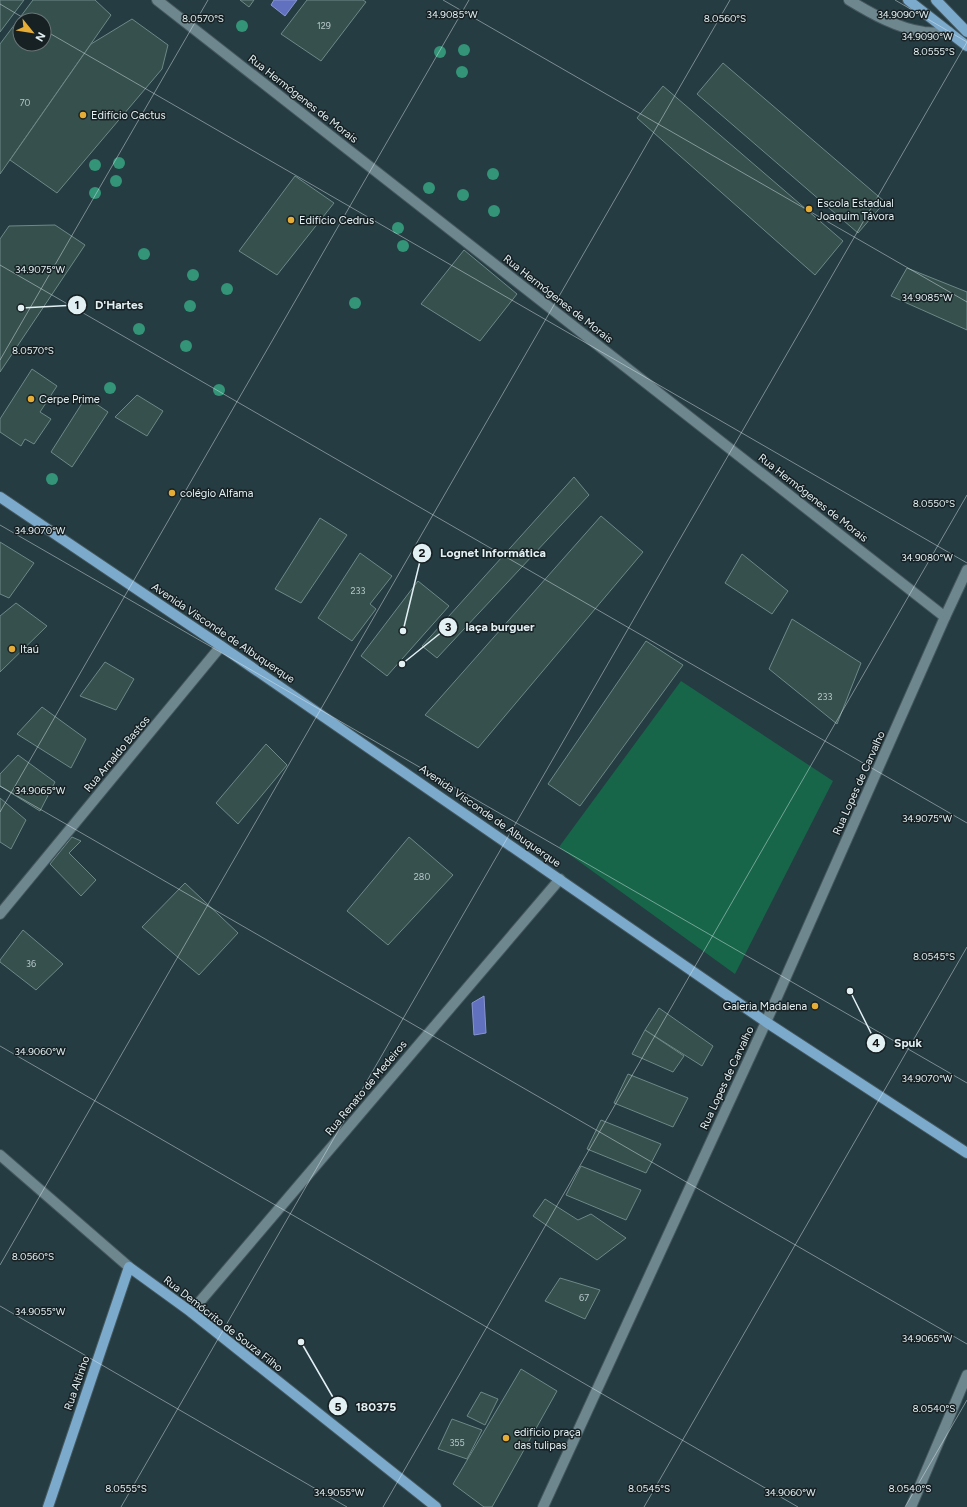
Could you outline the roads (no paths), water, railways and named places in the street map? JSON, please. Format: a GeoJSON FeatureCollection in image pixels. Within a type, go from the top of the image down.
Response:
{"type":"FeatureCollection","features":[{"type":"Feature","properties":{"kind":"main road"},"geometry":{"type":"LineString","coordinates":[[908,0],[967,46]]}},
{"type":"Feature","properties":{"kind":"main road"},"geometry":{"type":"LineString","coordinates":[[936,0],[967,32]]}},
{"type":"Feature","properties":{"kind":"main road","name":"Avenida Visconde de Albuquerque"},"geometry":{"type":"LineString","coordinates":[[0,497],[222,646],[766,1022],[967,1153]]}},
{"type":"Feature","properties":{"kind":"main road","name":"Rua Demócrito de Souza Filho"},"geometry":{"type":"LineString","coordinates":[[129,1267],[191,1312],[436,1507]]}},
{"type":"Feature","properties":{"kind":"main road","name":"Rua Altinho"},"geometry":{"type":"LineString","coordinates":[[48,1507],[129,1267]]}},
{"type":"Feature","properties":{"kind":"street","name":"Rua Hermógenes de Morais"},"geometry":{"type":"LineString","coordinates":[[157,0],[945,616]]}},
{"type":"Feature","properties":{"kind":"street"},"geometry":{"type":"LineString","coordinates":[[849,0],[891,23],[924,32],[949,32]]}},
{"type":"Feature","properties":{"kind":"street","name":"Rua Lopes de Carvalho"},"geometry":{"type":"LineString","coordinates":[[543,1507],[766,1022],[945,616],[967,570]]}},
{"type":"Feature","properties":{"kind":"street","name":"Rua Arnaldo Bastos"},"geometry":{"type":"LineString","coordinates":[[0,914],[222,646]]}},
{"type":"Feature","properties":{"kind":"street","name":"Rua Renato de Medeiros"},"geometry":{"type":"LineString","coordinates":[[191,1312],[560,879]]}},
{"type":"Feature","properties":{"kind":"street","name":"Rua Demócrito de Souza Filho"},"geometry":{"type":"LineString","coordinates":[[0,1155],[129,1267]]}},
{"type":"Feature","properties":{"kind":"street"},"geometry":{"type":"LineString","coordinates":[[912,1507],[967,1375]]}},
{"type":"Feature","properties":{"kind":"water"},"geometry":{"type":"Polygon","coordinates":[[[274,0],[297,0],[285,16],[271,5],[274,0]]]}},
{"type":"Feature","properties":{"kind":"water"},"geometry":{"type":"Polygon","coordinates":[[[484,996],[486,1033],[474,1035],[472,1003],[484,996]]]}},
{"type":"Feature","properties":{"kind":"place","name":"Edifício Cactus"},"geometry":{"type":"Point","coordinates":[83,115]}},
{"type":"Feature","properties":{"kind":"place","name":"Escola Estadual Joaquim Távora"},"geometry":{"type":"Point","coordinates":[809,209]}},
{"type":"Feature","properties":{"kind":"place","name":"Edifício Cedrus"},"geometry":{"type":"Point","coordinates":[291,220]}},
{"type":"Feature","properties":{"kind":"place","name":"D'Hartes"},"geometry":{"type":"Point","coordinates":[21,308]}},
{"type":"Feature","properties":{"kind":"place","name":"Cerpe Prime"},"geometry":{"type":"Point","coordinates":[31,399]}},
{"type":"Feature","properties":{"kind":"place","name":"colégio Alfama"},"geometry":{"type":"Point","coordinates":[172,493]}},
{"type":"Feature","properties":{"kind":"place","name":"Lognet Informática"},"geometry":{"type":"Point","coordinates":[403,631]}},
{"type":"Feature","properties":{"kind":"place","name":"Itaú"},"geometry":{"type":"Point","coordinates":[12,649]}},
{"type":"Feature","properties":{"kind":"place","name":"laça burguer"},"geometry":{"type":"Point","coordinates":[402,664]}},
{"type":"Feature","properties":{"kind":"place","name":"Spuk"},"geometry":{"type":"Point","coordinates":[850,991]}},
{"type":"Feature","properties":{"kind":"place","name":"Galeria Madalena"},"geometry":{"type":"Point","coordinates":[815,1006]}},
{"type":"Feature","properties":{"kind":"place","name":"180375"},"geometry":{"type":"Point","coordinates":[301,1342]}},
{"type":"Feature","properties":{"kind":"place","name":"edificio praça das tulipas"},"geometry":{"type":"Point","coordinates":[506,1438]}}]}
